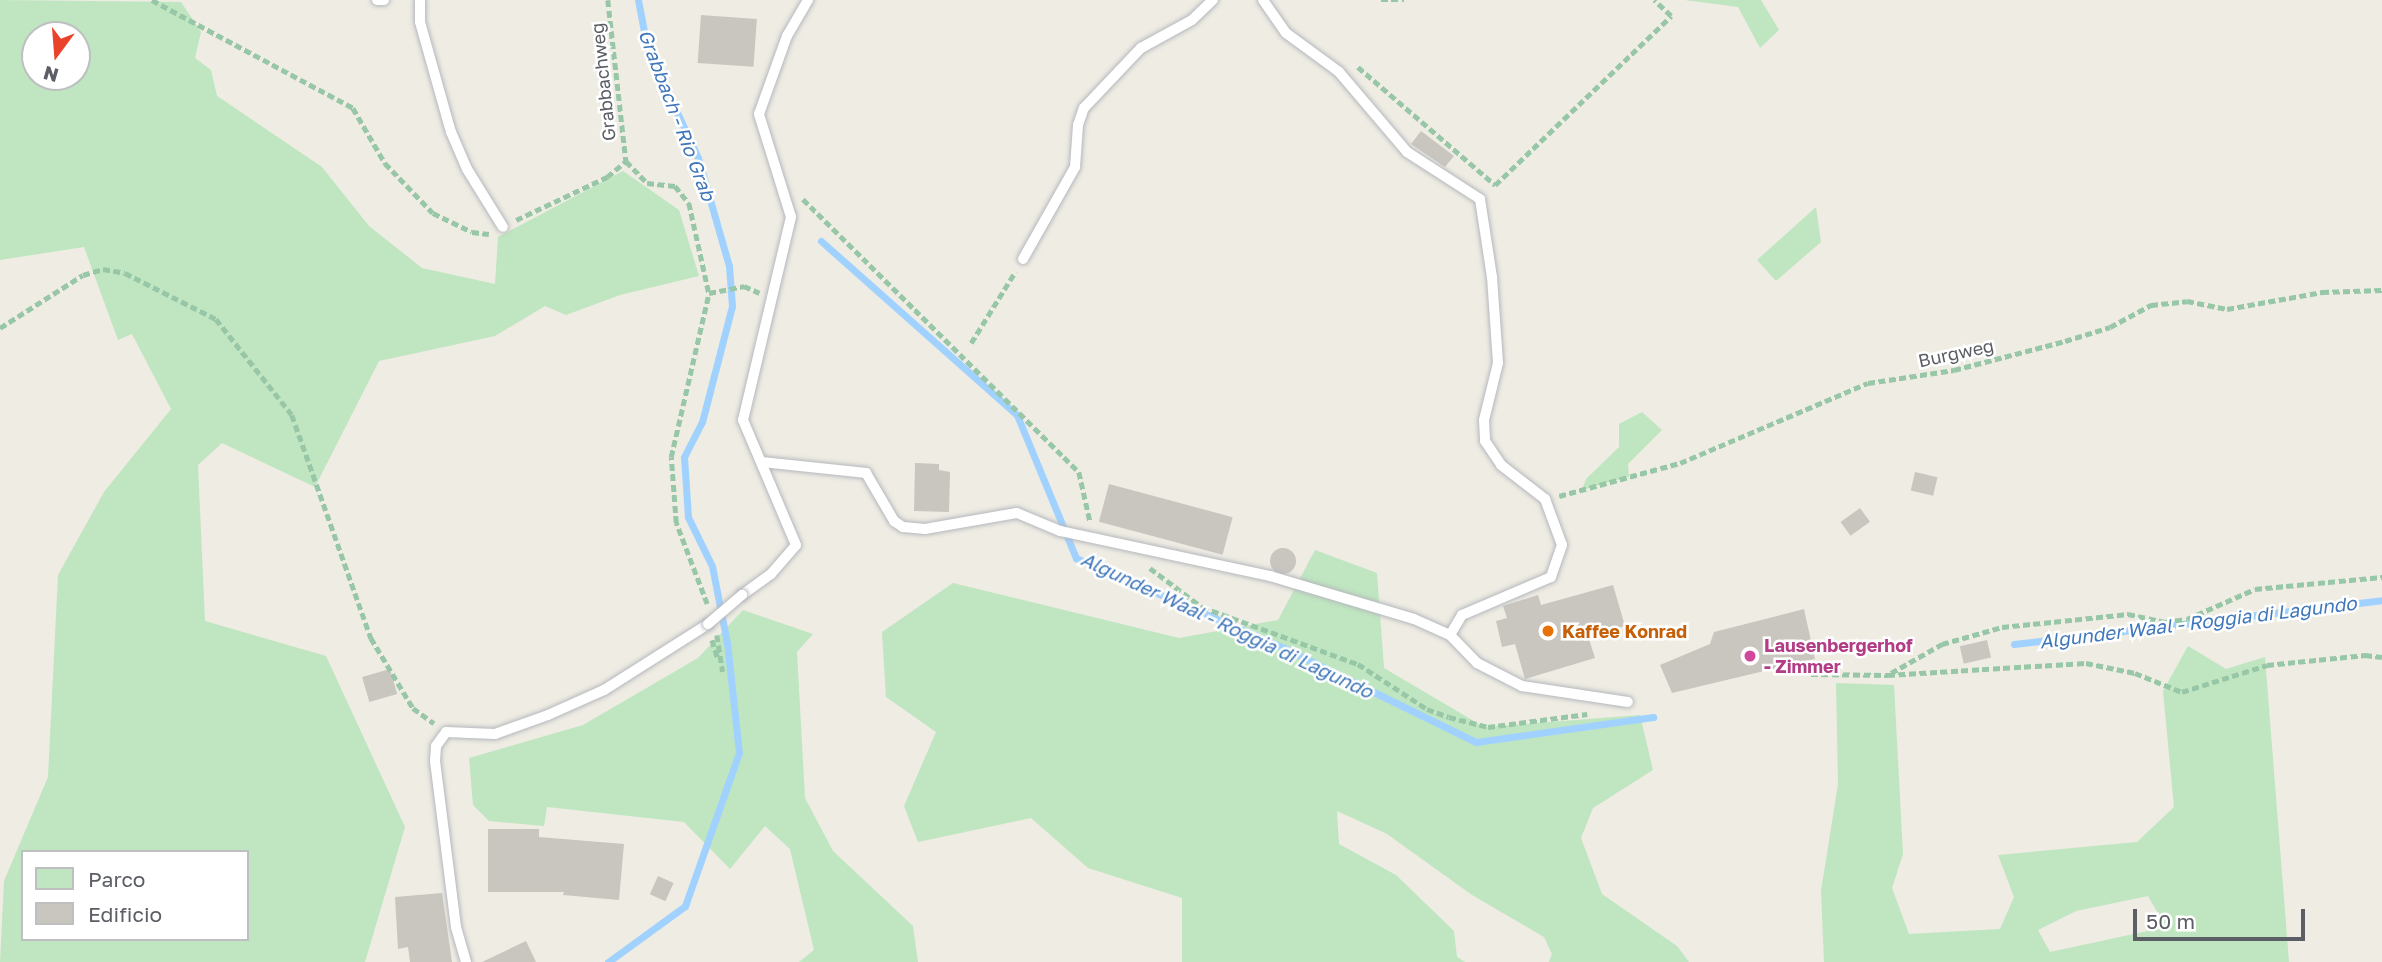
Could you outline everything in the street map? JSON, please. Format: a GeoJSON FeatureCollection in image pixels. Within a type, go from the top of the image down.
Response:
{"type":"FeatureCollection","features":[{"type":"Feature","properties":{"kind":"lane"},"geometry":{"type":"LineString","coordinates":[[377,0],[384,0]]}},
{"type":"Feature","properties":{"kind":"lane"},"geometry":{"type":"LineString","coordinates":[[420,0],[420,22],[451,132],[467,169],[503,227]]}},
{"type":"Feature","properties":{"kind":"lane"},"geometry":{"type":"LineString","coordinates":[[466,962],[456,927],[435,761],[436,746],[446,732],[495,734],[604,691],[712,625],[742,596],[771,574],[796,545],[743,420],[778,280],[790,217],[759,114],[787,36],[808,0]]}},
{"type":"Feature","properties":{"kind":"lane"},"geometry":{"type":"LineString","coordinates":[[1023,259],[1075,167],[1077,125],[1084,108],[1141,48],[1192,20],[1213,0]]}},
{"type":"Feature","properties":{"kind":"lane"},"geometry":{"type":"LineString","coordinates":[[1263,0],[1286,33],[1339,72],[1407,152],[1480,199],[1492,277],[1498,363],[1484,420],[1485,440],[1501,466],[1545,499],[1562,545],[1551,577],[1462,615],[1450,635]]}},
{"type":"Feature","properties":{"kind":"lane"},"geometry":{"type":"LineString","coordinates":[[762,462],[866,473],[894,521],[903,527],[925,529],[1017,513],[1060,531],[1094,536],[1197,564],[1270,576],[1414,619],[1450,635],[1478,663],[1522,686],[1628,702]]}},
{"type":"Feature","properties":{"kind":"path","name":"Grabbachweg"},"geometry":{"type":"LineString","coordinates":[[608,0],[626,161]]}},
{"type":"Feature","properties":{"kind":"path"},"geometry":{"type":"LineString","coordinates":[[1381,0],[1404,0]]}},
{"type":"Feature","properties":{"kind":"path"},"geometry":{"type":"LineString","coordinates":[[1349,60],[1495,185],[1671,16],[1654,0]]}},
{"type":"Feature","properties":{"kind":"path"},"geometry":{"type":"LineString","coordinates":[[782,187],[798,194],[1079,472],[1094,536]]}},
{"type":"Feature","properties":{"kind":"path"},"geometry":{"type":"LineString","coordinates":[[971,343],[1023,259]]}},
{"type":"Feature","properties":{"kind":"path"},"geometry":{"type":"LineString","coordinates":[[0,328],[83,275],[103,269],[125,273],[216,319],[292,415],[371,638],[413,708],[446,732]]}},
{"type":"Feature","properties":{"kind":"path"},"geometry":{"type":"LineString","coordinates":[[723,290],[744,286]]}},
{"type":"Feature","properties":{"kind":"path","name":"Burgweg"},"geometry":{"type":"LineString","coordinates":[[1545,499],[1680,463],[1868,383],[1947,372],[2065,341],[2110,327],[2151,305],[2187,301],[2227,309],[2322,292],[2382,290]]}},
{"type":"Feature","properties":{"kind":"path"},"geometry":{"type":"LineString","coordinates":[[709,293],[671,457],[676,523],[711,612]]}},
{"type":"Feature","properties":{"kind":"path"},"geometry":{"type":"LineString","coordinates":[[1148,566],[1202,607],[1358,664],[1427,709],[1449,717],[1488,726],[1601,713],[1628,702]]}},
{"type":"Feature","properties":{"kind":"path"},"geometry":{"type":"LineString","coordinates":[[1888,675],[1942,644],[2002,628],[2128,614],[2165,622],[2187,619],[2255,589],[2382,577]]}},
{"type":"Feature","properties":{"kind":"path"},"geometry":{"type":"LineString","coordinates":[[712,625],[723,672],[712,625]]}},
{"type":"Feature","properties":{"kind":"path"},"geometry":{"type":"LineString","coordinates":[[1811,674],[1888,675],[2086,663],[2135,673],[2182,692],[2267,665],[2365,654],[2382,657]]}},
{"type":"Feature","properties":{"kind":"green space"},"geometry":{"type":"Polygon","coordinates":[[[0,0],[181,2],[201,32],[195,58],[211,70],[217,96],[322,167],[369,226],[422,268],[495,284],[498,237],[623,171],[679,210],[699,276],[620,295],[566,315],[545,306],[495,336],[379,361],[315,487],[222,443],[198,465],[205,621],[326,656],[405,827],[365,962],[0,962],[4,881],[48,777],[58,575],[104,492],[171,409],[132,334],[118,340],[84,247],[0,260],[0,0]]]}},
{"type":"Feature","properties":{"kind":"green space"},"geometry":{"type":"Polygon","coordinates":[[[1685,0],[1761,0],[1779,30],[1760,48],[1738,7],[1685,0]]]}},
{"type":"Feature","properties":{"kind":"green space"},"geometry":{"type":"Polygon","coordinates":[[[1816,207],[1821,242],[1776,281],[1757,260],[1816,207]]]}},
{"type":"Feature","properties":{"kind":"green space"},"geometry":{"type":"Polygon","coordinates":[[[1642,412],[1662,430],[1628,464],[1629,477],[1582,490],[1586,479],[1619,447],[1619,424],[1642,412]]]}},
{"type":"Feature","properties":{"kind":"green space"},"geometry":{"type":"Polygon","coordinates":[[[1315,550],[1377,573],[1384,668],[1484,727],[1640,715],[1653,770],[1593,808],[1581,838],[1602,894],[1677,946],[1689,962],[1549,962],[1552,954],[1544,937],[1472,895],[1387,834],[1337,811],[1339,844],[1396,875],[1454,931],[1457,957],[1465,962],[1182,962],[1182,898],[1088,868],[1031,818],[918,842],[904,806],[936,732],[886,697],[882,632],[953,583],[1179,638],[1278,620],[1315,550]]]}},
{"type":"Feature","properties":{"kind":"green space"},"geometry":{"type":"Polygon","coordinates":[[[743,610],[813,634],[797,652],[805,798],[833,851],[913,926],[918,962],[799,962],[814,950],[790,849],[765,826],[730,869],[684,822],[547,807],[544,826],[489,821],[473,805],[469,758],[583,725],[698,658],[743,610]]]}},
{"type":"Feature","properties":{"kind":"green space"},"geometry":{"type":"Polygon","coordinates":[[[2188,646],[2226,669],[2265,657],[2289,962],[1824,962],[1821,891],[1838,784],[1836,683],[1894,685],[1903,854],[1892,888],[1909,934],[2000,929],[2014,897],[1998,855],[2137,842],[2174,807],[2163,691],[2188,646]],[[2148,896],[2076,911],[2038,930],[2050,952],[2166,927],[2148,896]]]}},
{"type":"Feature","properties":{"kind":"building"},"geometry":{"type":"Polygon","coordinates":[[[701,15],[757,19],[754,67],[698,63],[701,15]]]}},
{"type":"Feature","properties":{"kind":"building"},"geometry":{"type":"Polygon","coordinates":[[[1421,131],[1454,156],[1445,167],[1411,144],[1421,131]]]}},
{"type":"Feature","properties":{"kind":"building"},"geometry":{"type":"Polygon","coordinates":[[[915,463],[939,464],[939,470],[950,472],[949,512],[914,511],[915,463]]]}},
{"type":"Feature","properties":{"kind":"building"},"geometry":{"type":"Polygon","coordinates":[[[1915,472],[1937,477],[1933,496],[1911,491],[1915,472]]]}},
{"type":"Feature","properties":{"kind":"building"},"geometry":{"type":"Polygon","coordinates":[[[1109,484],[1233,517],[1223,555],[1099,522],[1109,484]]]}},
{"type":"Feature","properties":{"kind":"building"},"geometry":{"type":"Polygon","coordinates":[[[1860,508],[1870,522],[1851,536],[1841,522],[1860,508]]]}},
{"type":"Feature","properties":{"kind":"building"},"geometry":{"type":"Polygon","coordinates":[[[1283,548],[1292,552],[1296,561],[1292,570],[1283,574],[1274,570],[1270,561],[1274,552],[1283,548]]]}},
{"type":"Feature","properties":{"kind":"building"},"geometry":{"type":"Polygon","coordinates":[[[1613,585],[1625,626],[1588,636],[1595,658],[1525,679],[1515,644],[1502,647],[1496,621],[1507,618],[1503,606],[1538,595],[1541,605],[1613,585]]]}},
{"type":"Feature","properties":{"kind":"building"},"geometry":{"type":"Polygon","coordinates":[[[1804,609],[1815,659],[1672,693],[1660,665],[1710,644],[1714,632],[1804,609]]]}},
{"type":"Feature","properties":{"kind":"building"},"geometry":{"type":"Polygon","coordinates":[[[1987,640],[1991,658],[1964,664],[1960,646],[1987,640]]]}},
{"type":"Feature","properties":{"kind":"building"},"geometry":{"type":"Polygon","coordinates":[[[390,669],[397,694],[369,702],[362,677],[390,669]]]}},
{"type":"Feature","properties":{"kind":"building"},"geometry":{"type":"Polygon","coordinates":[[[488,829],[539,829],[539,837],[624,844],[619,900],[563,895],[564,892],[488,892],[488,829]]]}},
{"type":"Feature","properties":{"kind":"building"},"geometry":{"type":"Polygon","coordinates":[[[658,876],[674,883],[665,901],[650,894],[658,876]]]}},
{"type":"Feature","properties":{"kind":"building"},"geometry":{"type":"Polygon","coordinates":[[[442,893],[452,962],[410,962],[408,947],[398,949],[395,897],[442,893]]]}},
{"type":"Feature","properties":{"kind":"building"},"geometry":{"type":"Polygon","coordinates":[[[526,941],[536,962],[482,962],[526,941]]]}},
{"type":"Feature","properties":{"kind":"waterway","name":"Grabbach - Rio Grab"},"geometry":{"type":"LineString","coordinates":[[608,962],[685,906],[739,753],[727,643],[712,566],[688,517],[684,457],[702,422],[732,306],[729,266],[698,158],[647,47],[638,0]]}},
{"type":"Feature","properties":{"kind":"waterway","name":"Algunder Waal - Roggia di Lagundo"},"geometry":{"type":"LineString","coordinates":[[821,241],[1017,415],[1076,558],[1286,649],[1476,742],[1653,717]]}},
{"type":"Feature","properties":{"kind":"waterway","name":"Algunder Waal - Roggia di Lagundo"},"geometry":{"type":"LineString","coordinates":[[2014,644],[2382,600]]}},
{"type":"Feature","properties":{"kind":"place","name":"Kaffee Konrad"},"geometry":{"type":"Point","coordinates":[1548,631]}},
{"type":"Feature","properties":{"kind":"place","name":"Lausenbergerhof - Zimmer"},"geometry":{"type":"Point","coordinates":[1750,656]}}]}
